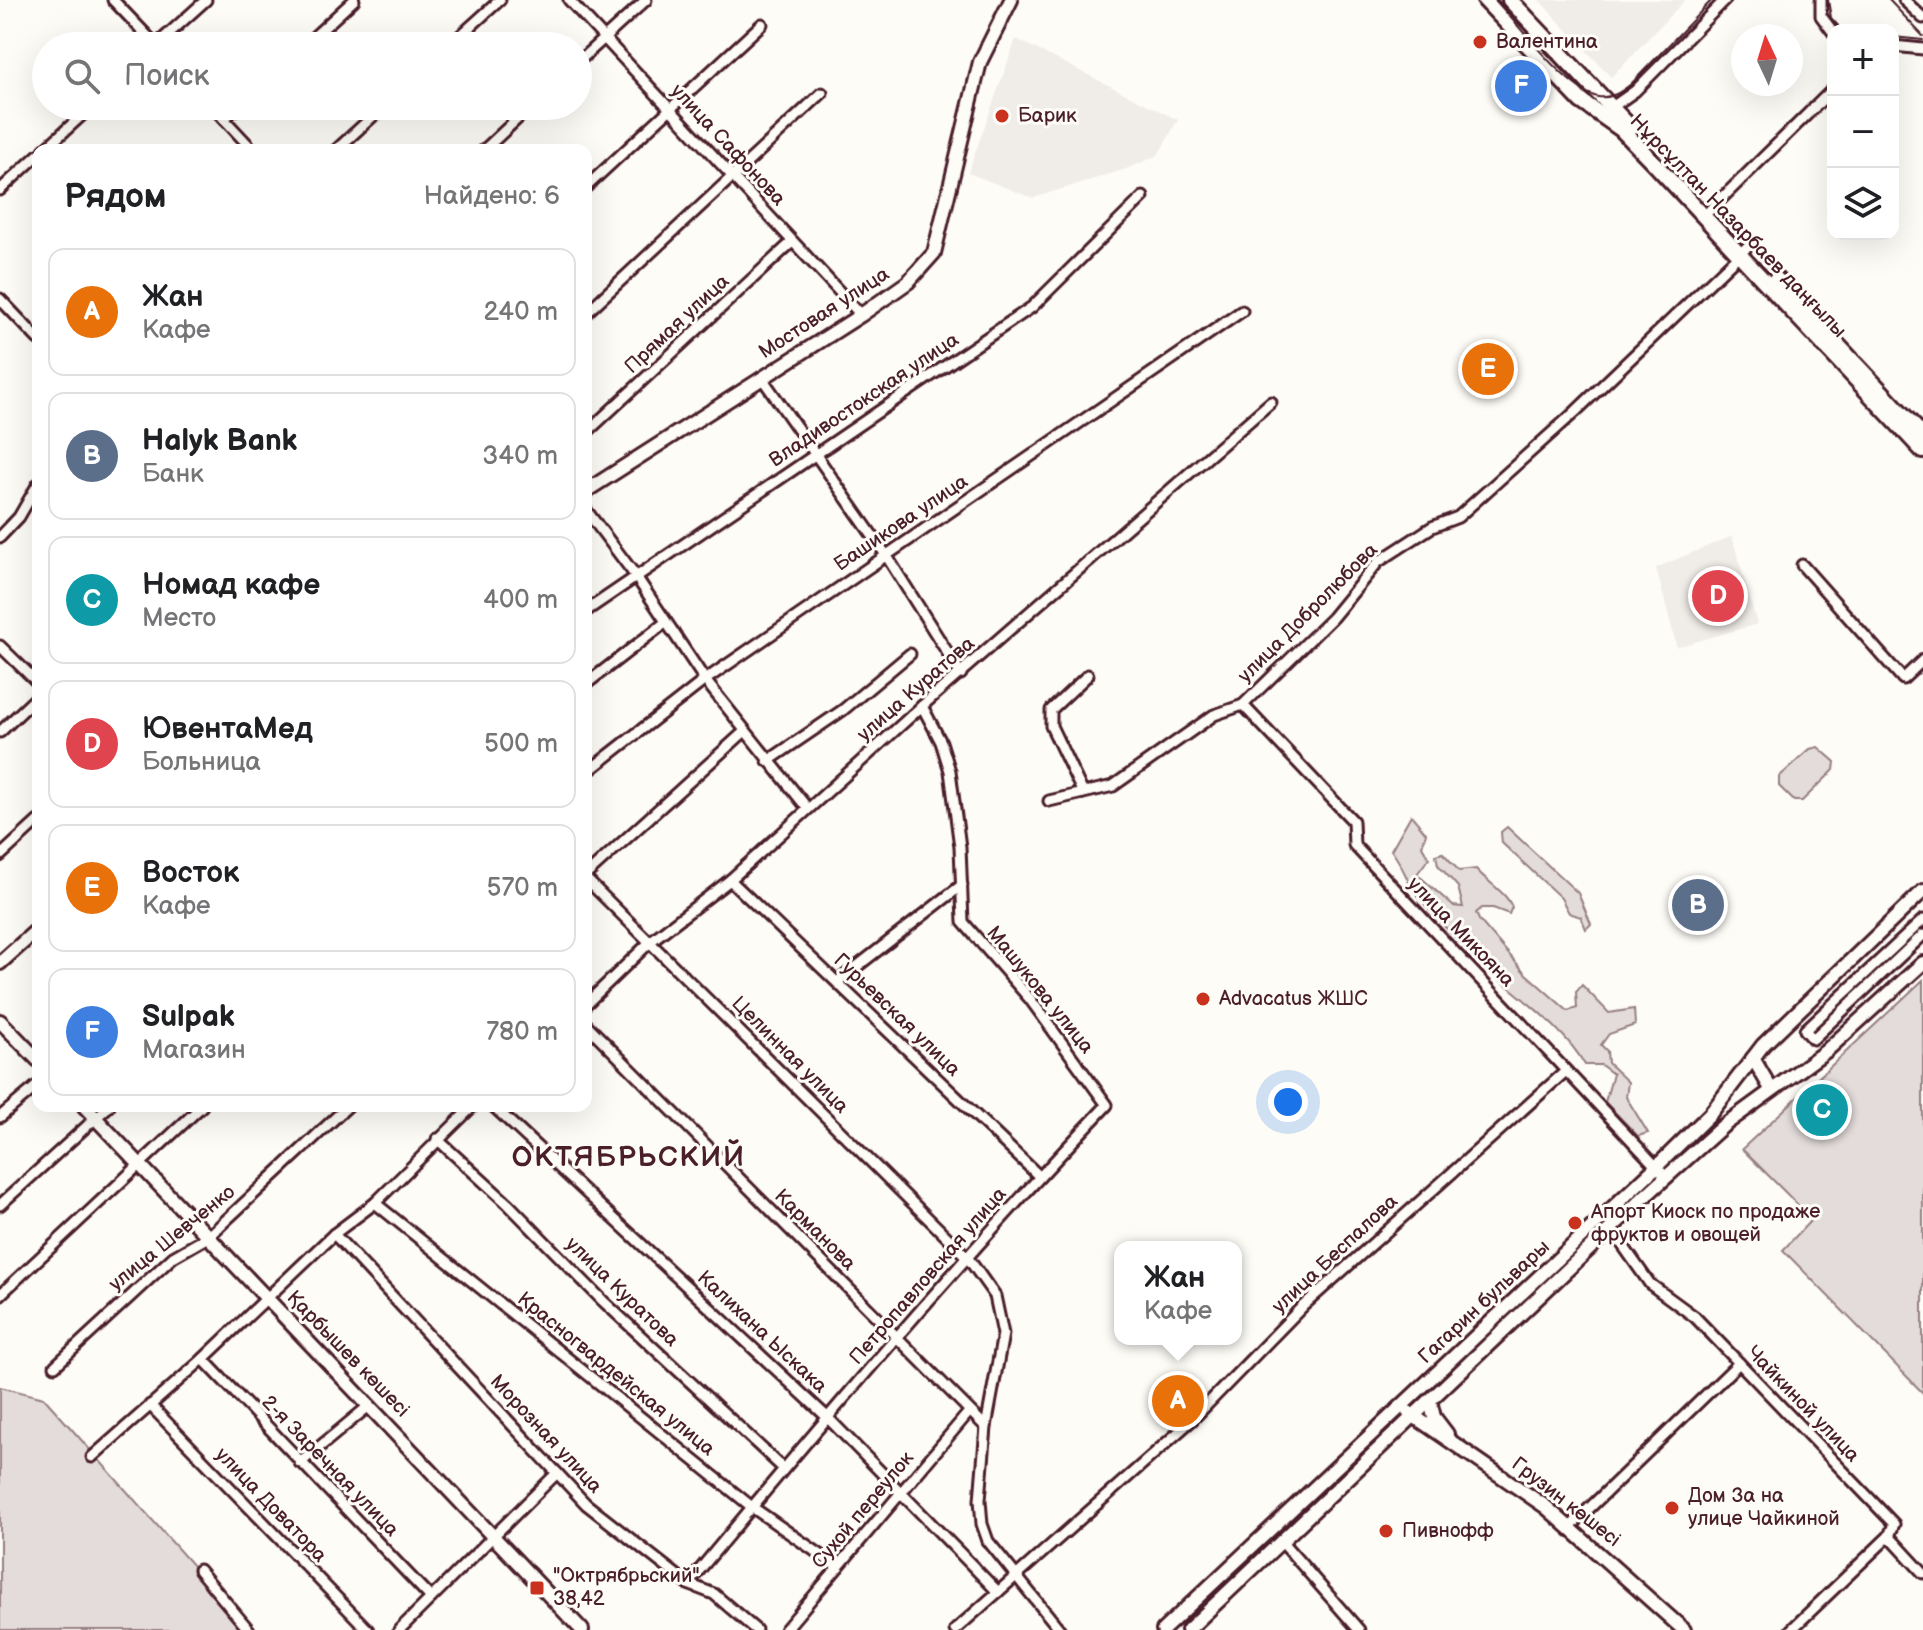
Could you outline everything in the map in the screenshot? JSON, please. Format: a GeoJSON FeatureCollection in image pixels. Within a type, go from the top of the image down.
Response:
{"type":"FeatureCollection","features":[{"type":"Feature","properties":{"kind":"main road","name":"Мостовая улица"},"geometry":{"type":"LineString","coordinates":[[592,487],[861,315],[908,282],[934,253],[980,62],[1011,0]]}},
{"type":"Feature","properties":{"kind":"main road","name":"Нұрсұлтан Назарбаев даңғылы"},"geometry":{"type":"LineString","coordinates":[[1485,0],[1581,101],[1607,111],[1710,210],[1743,251]]}},
{"type":"Feature","properties":{"kind":"main road","name":"Нұрсұлтан Назарбаев даңғылы"},"geometry":{"type":"LineString","coordinates":[[1510,0],[1621,129],[1743,251],[1922,445]]}},
{"type":"Feature","properties":{"kind":"main road","name":"Гагарин бульвары"},"geometry":{"type":"LineString","coordinates":[[1163,1630],[1656,1167],[1710,1114],[1753,1058],[1923,891]]}},
{"type":"Feature","properties":{"kind":"main road"},"geometry":{"type":"LineString","coordinates":[[0,963],[32,934]]}},
{"type":"Feature","properties":{"kind":"main road","name":"Гагарин бульвары"},"geometry":{"type":"LineString","coordinates":[[1188,1630],[1667,1178],[1771,1089],[1826,1051],[1923,963]]}},
{"type":"Feature","properties":{"kind":"main road"},"geometry":{"type":"LineString","coordinates":[[0,1021],[32,1054]]}},
{"type":"Feature","properties":{"kind":"main road"},"geometry":{"type":"LineString","coordinates":[[1753,1058],[1771,1089]]}},
{"type":"Feature","properties":{"kind":"main road","name":"Қарбышев көшесі"},"geometry":{"type":"LineString","coordinates":[[91,1112],[137,1165],[370,1405],[582,1630]]}},
{"type":"Feature","properties":{"kind":"main road"},"geometry":{"type":"LineString","coordinates":[[1430,1401],[1434,1417],[1453,1443]]}},
{"type":"Feature","properties":{"kind":"main road","name":"Грузин көшесі"},"geometry":{"type":"LineString","coordinates":[[1402,1407],[1570,1527],[1684,1630]]}},
{"type":"Feature","properties":{"kind":"street"},"geometry":{"type":"LineString","coordinates":[[113,0],[143,32]]}},
{"type":"Feature","properties":{"kind":"street"},"geometry":{"type":"LineString","coordinates":[[171,32],[206,0]]}},
{"type":"Feature","properties":{"kind":"street"},"geometry":{"type":"LineString","coordinates":[[319,32],[354,0]]}},
{"type":"Feature","properties":{"kind":"street"},"geometry":{"type":"LineString","coordinates":[[465,32],[500,0]]}},
{"type":"Feature","properties":{"kind":"street","name":"улица Сафонова"},"geometry":{"type":"LineString","coordinates":[[569,0],[861,315]]}},
{"type":"Feature","properties":{"kind":"street"},"geometry":{"type":"LineString","coordinates":[[592,49],[646,0]]}},
{"type":"Feature","properties":{"kind":"street"},"geometry":{"type":"LineString","coordinates":[[1607,111],[1635,91],[1725,0]]}},
{"type":"Feature","properties":{"kind":"street"},"geometry":{"type":"LineString","coordinates":[[1821,0],[1821,16],[1827,24]]}},
{"type":"Feature","properties":{"kind":"street"},"geometry":{"type":"LineString","coordinates":[[1904,0],[1923,18]]}},
{"type":"Feature","properties":{"kind":"street"},"geometry":{"type":"LineString","coordinates":[[592,181],[762,24]]}},
{"type":"Feature","properties":{"kind":"street"},"geometry":{"type":"LineString","coordinates":[[1899,47],[1923,49]]}},
{"type":"Feature","properties":{"kind":"street"},"geometry":{"type":"LineString","coordinates":[[592,307],[822,93]]}},
{"type":"Feature","properties":{"kind":"street"},"geometry":{"type":"LineString","coordinates":[[1710,210],[1827,95]]}},
{"type":"Feature","properties":{"kind":"street"},"geometry":{"type":"LineString","coordinates":[[51,144],[77,120]]}},
{"type":"Feature","properties":{"kind":"street"},"geometry":{"type":"LineString","coordinates":[[225,120],[247,144]]}},
{"type":"Feature","properties":{"kind":"street"},"geometry":{"type":"LineString","coordinates":[[343,144],[369,120]]}},
{"type":"Feature","properties":{"kind":"street"},"geometry":{"type":"LineString","coordinates":[[490,144],[516,120]]}},
{"type":"Feature","properties":{"kind":"street"},"geometry":{"type":"LineString","coordinates":[[0,190],[32,161]]}},
{"type":"Feature","properties":{"kind":"street","name":"Владивостокская улица"},"geometry":{"type":"LineString","coordinates":[[592,607],[1032,307],[1143,197]]}},
{"type":"Feature","properties":{"kind":"street","name":"Прямая улица"},"geometry":{"type":"LineString","coordinates":[[592,427],[792,242]]}},
{"type":"Feature","properties":{"kind":"street","name":"улица Добролюбова"},"geometry":{"type":"LineString","coordinates":[[1049,801],[1113,786],[1214,715],[1243,705],[1332,618],[1378,562],[1432,527],[1458,517],[1575,412],[1743,251]]}},
{"type":"Feature","properties":{"kind":"street"},"geometry":{"type":"LineString","coordinates":[[0,299],[32,333]]}},
{"type":"Feature","properties":{"kind":"street","name":"Башикова улица"},"geometry":{"type":"LineString","coordinates":[[592,768],[705,680],[1242,311]]}},
{"type":"Feature","properties":{"kind":"street"},"geometry":{"type":"LineString","coordinates":[[762,378],[886,555],[961,674]]}},
{"type":"Feature","properties":{"kind":"street","name":"улица Куратова"},"geometry":{"type":"LineString","coordinates":[[592,998],[651,941],[730,880],[922,706],[1271,402]]}},
{"type":"Feature","properties":{"kind":"street"},"geometry":{"type":"LineString","coordinates":[[0,537],[19,517],[32,494]]}},
{"type":"Feature","properties":{"kind":"street"},"geometry":{"type":"LineString","coordinates":[[592,518],[635,575],[705,680],[808,809]]}},
{"type":"Feature","properties":{"kind":"street"},"geometry":{"type":"LineString","coordinates":[[1802,565],[1903,679],[1923,660]]}},
{"type":"Feature","properties":{"kind":"street"},"geometry":{"type":"LineString","coordinates":[[592,679],[666,622]]}},
{"type":"Feature","properties":{"kind":"street"},"geometry":{"type":"LineString","coordinates":[[0,646],[32,677]]}},
{"type":"Feature","properties":{"kind":"street"},"geometry":{"type":"LineString","coordinates":[[768,761],[843,710],[910,654]]}},
{"type":"Feature","properties":{"kind":"street"},"geometry":{"type":"LineString","coordinates":[[1083,793],[1051,726],[1051,710],[1088,675]]}},
{"type":"Feature","properties":{"kind":"street"},"geometry":{"type":"LineString","coordinates":[[0,732],[32,702]]}},
{"type":"Feature","properties":{"kind":"street","name":"улица Микояна"},"geometry":{"type":"LineString","coordinates":[[1243,705],[1353,821],[1354,845],[1667,1178]]}},
{"type":"Feature","properties":{"kind":"street","name":"Машукова улица"},"geometry":{"type":"LineString","coordinates":[[922,706],[938,734],[950,771],[963,922],[1030,999],[1107,1105]]}},
{"type":"Feature","properties":{"kind":"street"},"geometry":{"type":"LineString","coordinates":[[592,871],[745,731]]}},
{"type":"Feature","properties":{"kind":"street"},"geometry":{"type":"LineString","coordinates":[[0,856],[32,827]]}},
{"type":"Feature","properties":{"kind":"street","name":"Гурьевская улица"},"geometry":{"type":"LineString","coordinates":[[730,880],[1039,1176]]}},
{"type":"Feature","properties":{"kind":"street","name":"Целинная улица"},"geometry":{"type":"LineString","coordinates":[[592,883],[968,1258],[995,1296],[1003,1334],[986,1427],[982,1524],[988,1541],[1060,1630]]}},
{"type":"Feature","properties":{"kind":"street"},"geometry":{"type":"LineString","coordinates":[[837,982],[962,885]]}},
{"type":"Feature","properties":{"kind":"street"},"geometry":{"type":"LineString","coordinates":[[1923,920],[1805,1030],[1813,1039],[1923,935]]}},
{"type":"Feature","properties":{"kind":"street"},"geometry":{"type":"LineString","coordinates":[[1892,948],[1901,956]]}},
{"type":"Feature","properties":{"kind":"street","name":"Карманова"},"geometry":{"type":"LineString","coordinates":[[592,1030],[986,1427]]}},
{"type":"Feature","properties":{"kind":"street","name":"улица Беспалова"},"geometry":{"type":"LineString","coordinates":[[955,1630],[1191,1421],[1303,1306],[1566,1071]]}},
{"type":"Feature","properties":{"kind":"street"},"geometry":{"type":"LineString","coordinates":[[0,1117],[32,1090]]}},
{"type":"Feature","properties":{"kind":"street","name":"Петропавловская улица"},"geometry":{"type":"LineString","coordinates":[[688,1584],[827,1417],[1039,1176],[1107,1105]]}},
{"type":"Feature","properties":{"kind":"street"},"geometry":{"type":"LineString","coordinates":[[0,1205],[102,1112]]}},
{"type":"Feature","properties":{"kind":"street"},"geometry":{"type":"LineString","coordinates":[[0,1295],[195,1112]]}},
{"type":"Feature","properties":{"kind":"street","name":"улица Шевченко"},"geometry":{"type":"LineString","coordinates":[[55,1366],[173,1257],[208,1237],[342,1112]]}},
{"type":"Feature","properties":{"kind":"street"},"geometry":{"type":"LineString","coordinates":[[92,1457],[203,1359],[334,1234],[375,1203],[466,1112]]}},
{"type":"Feature","properties":{"kind":"street","name":"Калихана Ыскака"},"geometry":{"type":"LineString","coordinates":[[499,1112],[827,1417],[998,1592]]}},
{"type":"Feature","properties":{"kind":"street","name":"улица Куратова"},"geometry":{"type":"LineString","coordinates":[[437,1139],[508,1204],[603,1301],[783,1468]]}},
{"type":"Feature","properties":{"kind":"street","name":"Красногвардейская улица"},"geometry":{"type":"LineString","coordinates":[[375,1203],[752,1507],[838,1567]]}},
{"type":"Feature","properties":{"kind":"street","name":"Чайкиной улица"},"geometry":{"type":"LineString","coordinates":[[1612,1230],[1650,1284],[1676,1301],[1894,1524],[1889,1536]]}},
{"type":"Feature","properties":{"kind":"street","name":"Морозная улица"},"geometry":{"type":"LineString","coordinates":[[334,1234],[586,1504],[688,1584],[714,1594],[756,1630]]}},
{"type":"Feature","properties":{"kind":"street","name":"2-я Заречная улица"},"geometry":{"type":"LineString","coordinates":[[203,1359],[431,1598]]}},
{"type":"Feature","properties":{"kind":"street"},"geometry":{"type":"LineString","coordinates":[[1570,1527],[1739,1363]]}},
{"type":"Feature","properties":{"kind":"street","name":"улица Доватора"},"geometry":{"type":"LineString","coordinates":[[150,1405],[368,1630]]}},
{"type":"Feature","properties":{"kind":"street"},"geometry":{"type":"LineString","coordinates":[[300,1463],[370,1405]]}},
{"type":"Feature","properties":{"kind":"street","name":"Сухой переулок"},"geometry":{"type":"LineString","coordinates":[[785,1630],[969,1412]]}},
{"type":"Feature","properties":{"kind":"street"},"geometry":{"type":"LineString","coordinates":[[399,1630],[557,1473]]}},
{"type":"Feature","properties":{"kind":"street"},"geometry":{"type":"LineString","coordinates":[[1791,1630],[1889,1536],[1923,1573]]}},
{"type":"Feature","properties":{"kind":"street"},"geometry":{"type":"LineString","coordinates":[[1282,1542],[1359,1630]]}},
{"type":"Feature","properties":{"kind":"street"},"geometry":{"type":"LineString","coordinates":[[199,1570],[249,1630]]}},
{"type":"Feature","properties":{"kind":"shaded area"},"geometry":{"type":"Polygon","coordinates":[[[1539,0],[1685,0],[1611,77],[1539,0]]]}},
{"type":"Feature","properties":{"kind":"shaded area"},"geometry":{"type":"Polygon","coordinates":[[[1016,39],[1178,120],[1158,155],[1129,168],[1033,198],[968,173],[1016,39]]]}},
{"type":"Feature","properties":{"kind":"shaded area"},"geometry":{"type":"Polygon","coordinates":[[[1732,536],[1757,624],[1677,647],[1656,568],[1732,536]]]}},
{"type":"Feature","properties":{"kind":"shaded area"},"geometry":{"type":"Polygon","coordinates":[[[1818,747],[1835,762],[1834,770],[1802,801],[1794,801],[1779,786],[1779,777],[1810,749],[1818,747]]]}},
{"type":"Feature","properties":{"kind":"shaded area"},"geometry":{"type":"Polygon","coordinates":[[[1411,815],[1426,833],[1422,846],[1429,858],[1417,874],[1453,906],[1463,907],[1458,887],[1438,865],[1436,855],[1443,853],[1459,871],[1476,869],[1512,907],[1509,914],[1482,908],[1476,913],[1479,920],[1526,974],[1568,1011],[1577,1008],[1576,992],[1582,985],[1609,1013],[1634,1009],[1635,1025],[1609,1034],[1601,1045],[1607,1051],[1608,1063],[1628,1082],[1626,1097],[1648,1133],[1638,1136],[1605,1102],[1613,1074],[1601,1065],[1585,1065],[1562,1035],[1484,965],[1422,901],[1391,850],[1411,815]]]}},
{"type":"Feature","properties":{"kind":"shaded area"},"geometry":{"type":"Polygon","coordinates":[[[1507,827],[1578,893],[1591,924],[1586,929],[1581,917],[1569,913],[1561,898],[1502,843],[1501,832],[1507,827]]]}},
{"type":"Feature","properties":{"kind":"shaded area"},"geometry":{"type":"Polygon","coordinates":[[[1923,980],[1923,1393],[1783,1250],[1812,1219],[1742,1149],[1923,980]]]}},
{"type":"Feature","properties":{"kind":"shaded area"},"geometry":{"type":"Polygon","coordinates":[[[0,1387],[44,1398],[250,1630],[0,1630],[0,1387]]]}},
{"type":"Feature","properties":{"kind":"tram line"},"geometry":{"type":"LineString","coordinates":[[1495,0],[1558,70],[1586,92],[1598,97],[1616,94],[1631,84],[1712,0]]}},
{"type":"Feature","properties":{"kind":"tram line"},"geometry":{"type":"LineString","coordinates":[[1828,0],[1831,18],[1836,24]]}},
{"type":"Feature","properties":{"kind":"tram line"},"geometry":{"type":"LineString","coordinates":[[1889,0],[1923,36]]}},
{"type":"Feature","properties":{"kind":"tram line"},"geometry":{"type":"LineString","coordinates":[[1899,38],[1923,40]]}},
{"type":"Feature","properties":{"kind":"place","name":"Валентина"},"geometry":{"type":"Point","coordinates":[1480,42]}},
{"type":"Feature","properties":{"kind":"place","name":"Sulpak"},"geometry":{"type":"Point","coordinates":[1521,86]}},
{"type":"Feature","properties":{"kind":"place","name":"Барик"},"geometry":{"type":"Point","coordinates":[1002,116]}},
{"type":"Feature","properties":{"kind":"place","name":"Восток"},"geometry":{"type":"Point","coordinates":[1488,369]}},
{"type":"Feature","properties":{"kind":"place","name":"ЮвентаМед"},"geometry":{"type":"Point","coordinates":[1718,596]}},
{"type":"Feature","properties":{"kind":"place","name":"Halyk Bank"},"geometry":{"type":"Point","coordinates":[1698,905]}},
{"type":"Feature","properties":{"kind":"place","name":"Advacatus ЖШС"},"geometry":{"type":"Point","coordinates":[1203,999]}},
{"type":"Feature","properties":{"kind":"place","name":"Номад кафе"},"geometry":{"type":"Point","coordinates":[1822,1110]}},
{"type":"Feature","properties":{"kind":"place","name":"Апорт Киоск по продаже фруктов и овощей"},"geometry":{"type":"Point","coordinates":[1575,1223]}},
{"type":"Feature","properties":{"kind":"place","name":"Жан"},"geometry":{"type":"Point","coordinates":[1178,1401]}},
{"type":"Feature","properties":{"kind":"place","name":"Дом 3а на улице Чайкиной"},"geometry":{"type":"Point","coordinates":[1672,1508]}},
{"type":"Feature","properties":{"kind":"place","name":"Пивнофф"},"geometry":{"type":"Point","coordinates":[1386,1531]}},
{"type":"Feature","properties":{"kind":"place","name":"\"Октрябрьский\" 38,42"},"geometry":{"type":"Point","coordinates":[537,1588]}},
{"type":"Feature","properties":{"kind":"district","name":"ОКТЯБРЬСКИЙ"},"geometry":{"type":"Point","coordinates":[629,1157]}}]}
